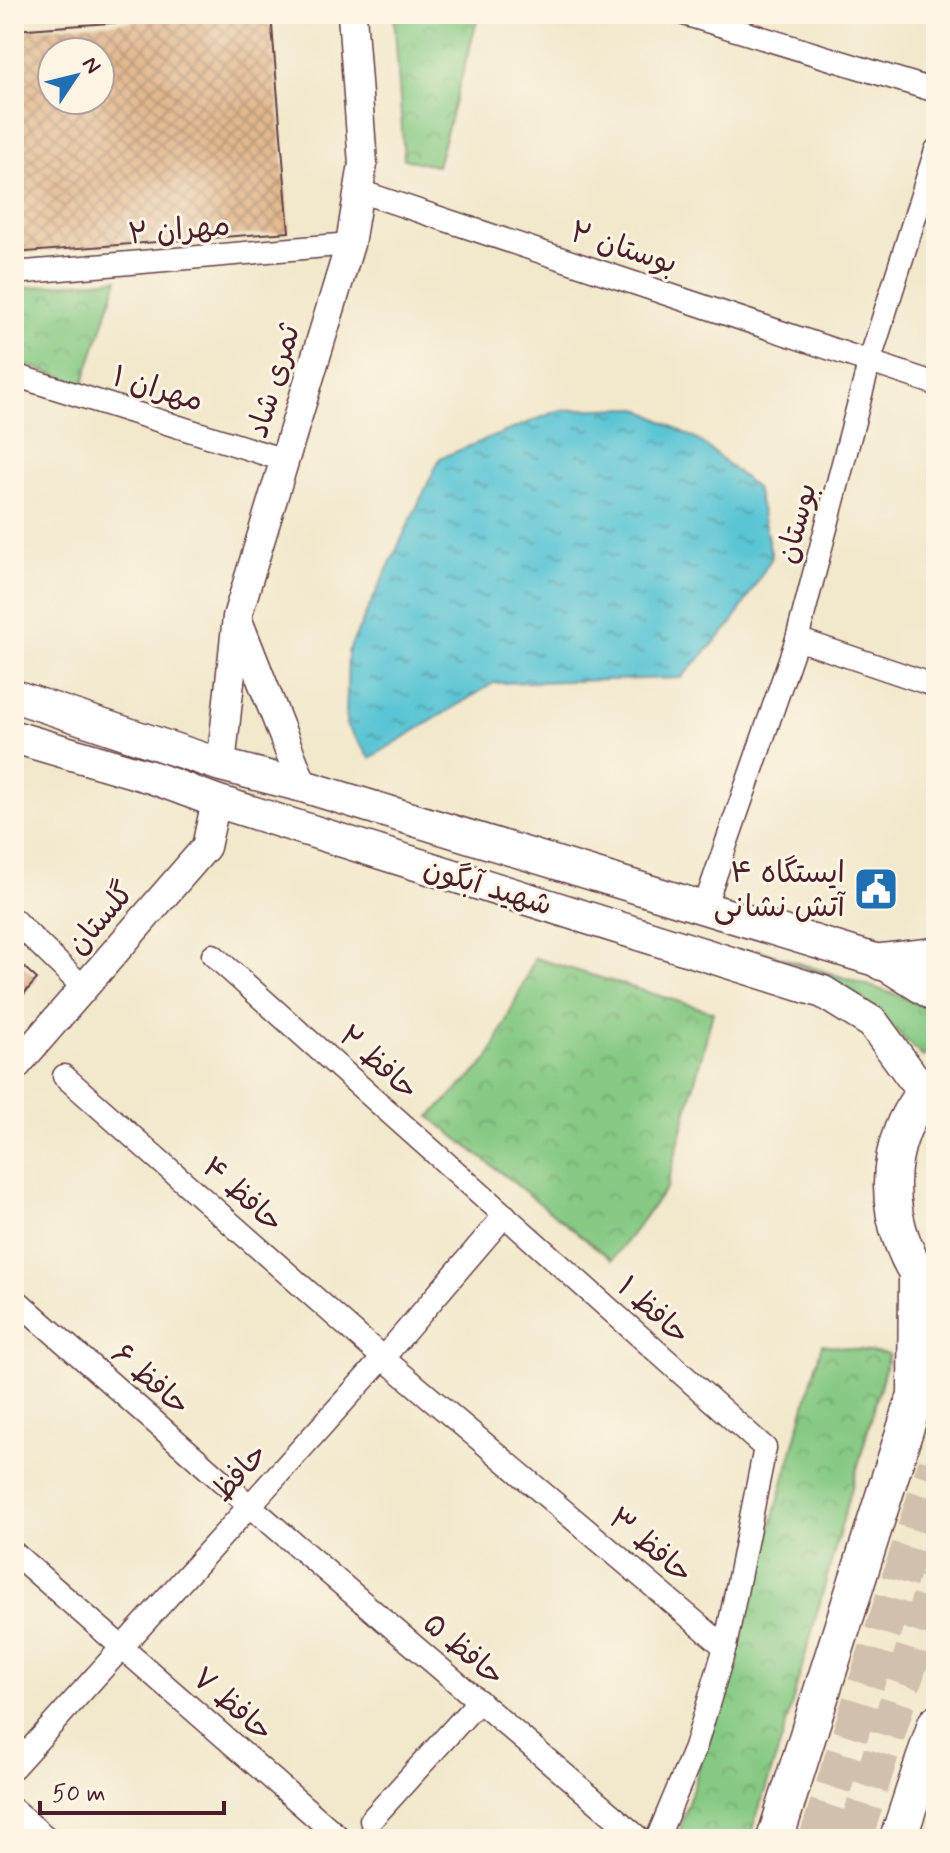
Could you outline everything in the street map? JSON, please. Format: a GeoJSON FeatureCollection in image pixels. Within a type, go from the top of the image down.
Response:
{"type":"FeatureCollection","features":[{"type":"Feature","properties":{"kind":"highway"},"geometry":{"type":"LineString","coordinates":[[882,962],[936,956]]}},
{"type":"Feature","properties":{"kind":"highway"},"geometry":{"type":"LineString","coordinates":[[775,1839],[916,1395],[927,1287],[897,1231],[891,1183],[900,1135],[930,1087]]}},
{"type":"Feature","properties":{"kind":"highway"},"geometry":{"type":"LineString","coordinates":[[898,1839],[936,1724]]}},
{"type":"Feature","properties":{"kind":"main road","name":"شهید آبگون"},"geometry":{"type":"LineString","coordinates":[[14,696],[221,765],[303,786],[882,962],[936,996]]}},
{"type":"Feature","properties":{"kind":"main road","name":"شهید آبگون"},"geometry":{"type":"LineString","coordinates":[[14,737],[154,778],[216,801],[823,992],[873,1023],[930,1087]]}},
{"type":"Feature","properties":{"kind":"main road"},"geometry":{"type":"LineString","coordinates":[[501,890],[512,850]]}},
{"type":"Feature","properties":{"kind":"street","name":"ثمری شاد"},"geometry":{"type":"LineString","coordinates":[[221,765],[237,617],[350,244],[363,164],[352,14]]}},
{"type":"Feature","properties":{"kind":"street"},"geometry":{"type":"LineString","coordinates":[[684,14],[936,91]]}},
{"type":"Feature","properties":{"kind":"street","name":"بوستان"},"geometry":{"type":"LineString","coordinates":[[704,908],[797,639],[870,360],[936,150]]}},
{"type":"Feature","properties":{"kind":"street","name":"بوستان ۲"},"geometry":{"type":"LineString","coordinates":[[359,191],[936,384]]}},
{"type":"Feature","properties":{"kind":"street","name":"مهران ۲"},"geometry":{"type":"LineString","coordinates":[[14,273],[350,244]]}},
{"type":"Feature","properties":{"kind":"street","name":"۱ مهران"},"geometry":{"type":"LineString","coordinates":[[14,375],[284,460]]}},
{"type":"Feature","properties":{"kind":"street"},"geometry":{"type":"LineString","coordinates":[[237,617],[303,786]]}},
{"type":"Feature","properties":{"kind":"street"},"geometry":{"type":"LineString","coordinates":[[797,639],[936,686]]}},
{"type":"Feature","properties":{"kind":"street","name":"گلستان"},"geometry":{"type":"LineString","coordinates":[[14,1068],[206,847],[216,801]]}},
{"type":"Feature","properties":{"kind":"street"},"geometry":{"type":"LineString","coordinates":[[14,920],[84,988]]}},
{"type":"Feature","properties":{"kind":"street","name":"حافظ ۲"},"geometry":{"type":"LineString","coordinates":[[213,955],[505,1215]]}},
{"type":"Feature","properties":{"kind":"street","name":"حافظ ۴"},"geometry":{"type":"LineString","coordinates":[[64,1076],[383,1358]]}},
{"type":"Feature","properties":{"kind":"street","name":"حافظ"},"geometry":{"type":"LineString","coordinates":[[14,1767],[383,1358],[505,1215]]}},
{"type":"Feature","properties":{"kind":"street","name":"حافظ ۱"},"geometry":{"type":"LineString","coordinates":[[505,1215],[765,1448]]}},
{"type":"Feature","properties":{"kind":"street","name":"حافظ ۶"},"geometry":{"type":"LineString","coordinates":[[14,1298],[249,1505]]}},
{"type":"Feature","properties":{"kind":"street","name":"حافظ ۳"},"geometry":{"type":"LineString","coordinates":[[383,1358],[725,1647],[765,1448]]}},
{"type":"Feature","properties":{"kind":"street","name":"حافظ ۵"},"geometry":{"type":"LineString","coordinates":[[249,1505],[640,1839]]}},
{"type":"Feature","properties":{"kind":"street","name":"حافظ ۷"},"geometry":{"type":"LineString","coordinates":[[14,1553],[341,1839]]}},
{"type":"Feature","properties":{"kind":"street"},"geometry":{"type":"LineString","coordinates":[[657,1839],[695,1748],[725,1647]]}},
{"type":"Feature","properties":{"kind":"street"},"geometry":{"type":"LineString","coordinates":[[371,1820],[479,1701]]}},
{"type":"Feature","properties":{"kind":"street"},"geometry":{"type":"LineString","coordinates":[[14,1810],[48,1839]]}},
{"type":"Feature","properties":{"kind":"green space"},"geometry":{"type":"Polygon","coordinates":[[[394,14],[479,14],[437,166],[404,159],[394,14]]]}},
{"type":"Feature","properties":{"kind":"green space"},"geometry":{"type":"Polygon","coordinates":[[[118,279],[83,384],[14,361],[14,289],[118,279]]]}},
{"type":"Feature","properties":{"kind":"green space"},"geometry":{"type":"Polygon","coordinates":[[[756,949],[900,996],[936,1013],[936,1047],[923,1057],[863,999],[820,974],[756,949]]]}},
{"type":"Feature","properties":{"kind":"green space"},"geometry":{"type":"Polygon","coordinates":[[[535,958],[713,1012],[667,1187],[612,1260],[430,1117],[488,1060],[535,958]]]}},
{"type":"Feature","properties":{"kind":"green space"},"geometry":{"type":"Polygon","coordinates":[[[822,1344],[889,1354],[782,1739],[749,1839],[677,1839],[750,1602],[822,1344]]]}},
{"type":"Feature","properties":{"kind":"water"},"geometry":{"type":"Polygon","coordinates":[[[638,408],[701,442],[756,488],[772,557],[731,625],[681,678],[494,683],[370,758],[346,725],[348,652],[440,458],[560,410],[638,408]]]}},
{"type":"Feature","properties":{"kind":"building"},"geometry":{"type":"Polygon","coordinates":[[[271,14],[289,232],[14,253],[14,30],[271,14]]]}},
{"type":"Feature","properties":{"kind":"building"},"geometry":{"type":"Polygon","coordinates":[[[14,958],[37,979],[14,1005],[14,958]]]}},
{"type":"Feature","properties":{"kind":"tunnel"},"geometry":{"type":"LineString","coordinates":[[817,1839],[936,1464]]}},
{"type":"Feature","properties":{"kind":"tunnel"},"geometry":{"type":"LineString","coordinates":[[854,1839],[936,1579]]}},
{"type":"Feature","properties":{"kind":"place","name":"ایستگاه ۴ آتش نشانی"},"geometry":{"type":"Point","coordinates":[876,889]}}]}
